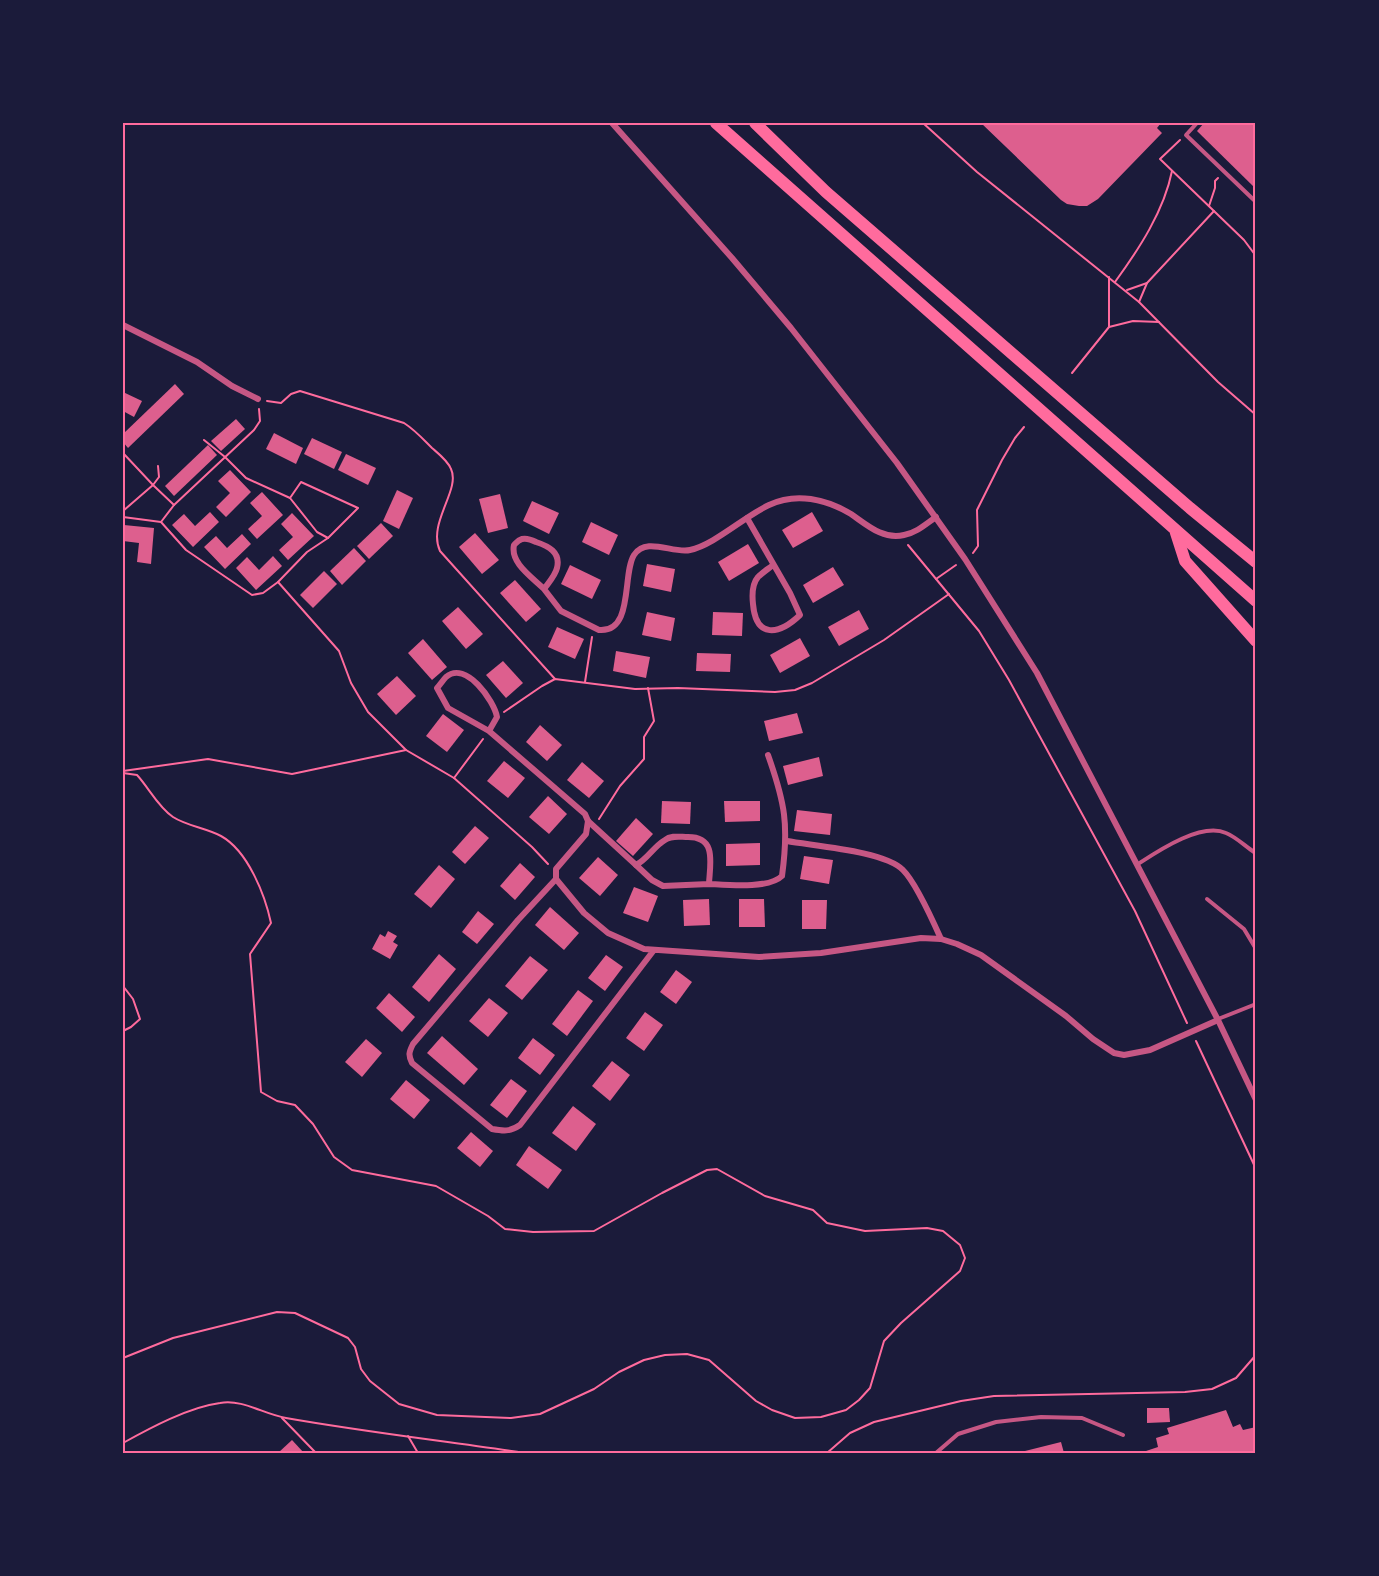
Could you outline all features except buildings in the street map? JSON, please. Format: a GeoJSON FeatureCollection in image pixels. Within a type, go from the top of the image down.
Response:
{"type":"FeatureCollection","features":[{"type":"Feature","properties":{"kind":"highway"},"geometry":{"type":"LineString","coordinates":[[716,123],[1256,602]]}},
{"type":"Feature","properties":{"kind":"highway"},"geometry":{"type":"LineString","coordinates":[[755,123],[826,192],[1190,508],[1256,562]]}},
{"type":"Feature","properties":{"kind":"highway"},"geometry":{"type":"LineString","coordinates":[[1176,530],[1185,561],[1256,641]]}},
{"type":"Feature","properties":{"kind":"street"},"geometry":{"type":"LineString","coordinates":[[612,123],[791,328],[897,463],[965,559],[1037,673],[1138,864],[1256,1100]]}},
{"type":"Feature","properties":{"kind":"street"},"geometry":{"type":"LineString","coordinates":[[123,325],[197,362],[232,386],[258,399]]}},
{"type":"Feature","properties":{"kind":"street"},"geometry":{"type":"LineString","coordinates":[[544,589],[556,570],[558,560],[550,547],[528,539],[521,539],[514,545],[513,555],[519,565],[544,589],[561,611],[594,627],[606,630],[618,623],[635,554],[650,546],[687,551],[698,548],[776,501],[796,497],[833,504],[884,535],[904,536],[921,528],[936,517]]}},
{"type":"Feature","properties":{"kind":"street"},"geometry":{"type":"LineString","coordinates":[[747,518],[790,593],[800,615],[787,626],[770,631],[764,630],[758,623],[752,599],[758,577],[773,565]]}},
{"type":"Feature","properties":{"kind":"street"},"geometry":{"type":"LineString","coordinates":[[489,731],[497,717],[495,707],[481,688],[464,673],[446,676],[437,688],[447,708],[489,731],[585,814],[588,821],[652,880],[663,886],[766,884],[782,876],[787,841],[783,801],[768,755]]}},
{"type":"Feature","properties":{"kind":"street"},"geometry":{"type":"LineString","coordinates":[[588,821],[586,834],[556,869],[556,879],[584,913],[608,933],[644,949],[759,957],[820,953],[921,938],[941,939],[981,955],[1114,1053],[1124,1055],[1150,1050],[1218,1020]]}},
{"type":"Feature","properties":{"kind":"street"},"geometry":{"type":"LineString","coordinates":[[636,865],[646,860],[657,845],[666,839],[702,838],[708,843],[710,851],[709,884]]}},
{"type":"Feature","properties":{"kind":"street"},"geometry":{"type":"LineString","coordinates":[[787,841],[861,853],[897,865],[904,870],[941,939]]}},
{"type":"Feature","properties":{"kind":"street"},"geometry":{"type":"LineString","coordinates":[[556,879],[518,920],[413,1044],[409,1053],[412,1063],[492,1129],[512,1130],[520,1125],[654,950]]}},
{"type":"Feature","properties":{"kind":"lane"},"geometry":{"type":"LineString","coordinates":[[1197,123],[1186,135],[1256,202]]}},
{"type":"Feature","properties":{"kind":"lane"},"geometry":{"type":"LineString","coordinates":[[1138,864],[1181,838],[1201,832],[1224,832],[1256,855]]}},
{"type":"Feature","properties":{"kind":"lane"},"geometry":{"type":"LineString","coordinates":[[1207,899],[1244,929],[1256,949]]}},
{"type":"Feature","properties":{"kind":"lane"},"geometry":{"type":"LineString","coordinates":[[1218,1020],[1256,1004]]}},
{"type":"Feature","properties":{"kind":"lane"},"geometry":{"type":"LineString","coordinates":[[936,1453],[958,1434],[996,1422],[1041,1417],[1082,1418],[1123,1435]]}},
{"type":"Feature","properties":{"kind":"path"},"geometry":{"type":"LineString","coordinates":[[923,123],[976,172],[1139,302],[1218,382],[1256,415]]}},
{"type":"Feature","properties":{"kind":"path"},"geometry":{"type":"LineString","coordinates":[[1186,135],[1160,159],[1244,240],[1256,256]]}},
{"type":"Feature","properties":{"kind":"path"},"geometry":{"type":"LineString","coordinates":[[1115,282],[1147,232],[1170,182],[1172,171]]}},
{"type":"Feature","properties":{"kind":"path"},"geometry":{"type":"LineString","coordinates":[[1209,206],[1215,181],[1224,171]]}},
{"type":"Feature","properties":{"kind":"path"},"geometry":{"type":"LineString","coordinates":[[1139,302],[1147,283],[1214,211]]}},
{"type":"Feature","properties":{"kind":"path"},"geometry":{"type":"LineString","coordinates":[[1109,277],[1109,327]]}},
{"type":"Feature","properties":{"kind":"path"},"geometry":{"type":"LineString","coordinates":[[1126,291],[1147,283]]}},
{"type":"Feature","properties":{"kind":"path"},"geometry":{"type":"LineString","coordinates":[[1072,373],[1109,327],[1133,321],[1159,322]]}},
{"type":"Feature","properties":{"kind":"path"},"geometry":{"type":"LineString","coordinates":[[161,522],[174,505],[254,430],[260,421],[258,399],[281,403],[291,394],[300,391],[404,423],[414,429],[448,464],[453,473],[436,531],[436,541],[440,551],[555,679]]}},
{"type":"Feature","properties":{"kind":"path"},"geometry":{"type":"LineString","coordinates":[[936,579],[975,552],[978,546],[978,510],[1002,459],[1024,427]]}},
{"type":"Feature","properties":{"kind":"path"},"geometry":{"type":"LineString","coordinates":[[204,440],[246,478],[290,498],[317,532],[328,538]]}},
{"type":"Feature","properties":{"kind":"path"},"geometry":{"type":"LineString","coordinates":[[123,453],[174,505]]}},
{"type":"Feature","properties":{"kind":"path"},"geometry":{"type":"LineString","coordinates":[[123,511],[153,485],[159,477],[158,465]]}},
{"type":"Feature","properties":{"kind":"path"},"geometry":{"type":"LineString","coordinates":[[123,518],[161,522],[186,550],[252,595],[263,592],[278,582],[307,552],[328,538],[357,508],[301,482],[290,498]]}},
{"type":"Feature","properties":{"kind":"path"},"geometry":{"type":"LineString","coordinates":[[904,536],[905,541],[979,631],[1009,680],[1135,911],[1256,1169]]}},
{"type":"Feature","properties":{"kind":"path"},"geometry":{"type":"LineString","coordinates":[[278,582],[339,651],[351,683],[368,712],[406,750],[454,778],[532,847],[551,868],[556,869]]}},
{"type":"Feature","properties":{"kind":"path"},"geometry":{"type":"LineString","coordinates":[[497,717],[555,679],[627,688],[775,692],[795,690],[813,683],[884,640],[949,594]]}},
{"type":"Feature","properties":{"kind":"path"},"geometry":{"type":"LineString","coordinates":[[585,682],[594,627]]}},
{"type":"Feature","properties":{"kind":"path"},"geometry":{"type":"LineString","coordinates":[[588,821],[598,820],[620,786],[644,759],[644,737],[654,720],[648,688]]}},
{"type":"Feature","properties":{"kind":"path"},"geometry":{"type":"LineString","coordinates":[[454,778],[489,731]]}},
{"type":"Feature","properties":{"kind":"path"},"geometry":{"type":"LineString","coordinates":[[123,772],[208,759],[292,774],[406,750]]}},
{"type":"Feature","properties":{"kind":"path"},"geometry":{"type":"LineString","coordinates":[[123,772],[137,775],[156,801],[173,817],[222,836],[237,850],[255,876],[266,900],[271,923],[250,954],[261,1092],[277,1101],[295,1106],[313,1124],[334,1157],[352,1170],[436,1186],[488,1216],[505,1229],[533,1232],[594,1231],[707,1170],[717,1169],[765,1196],[813,1210],[827,1223],[865,1231],[927,1228],[944,1231],[960,1245],[964,1258],[960,1271],[884,1341],[870,1388],[846,1410],[821,1417],[795,1418],[772,1410],[756,1401],[709,1360],[687,1354],[665,1355],[644,1360],[619,1372],[594,1389],[540,1414],[511,1418],[437,1415],[399,1404],[370,1381],[361,1369],[355,1347],[348,1338],[295,1313],[277,1312],[173,1338],[123,1358]]}},
{"type":"Feature","properties":{"kind":"path"},"geometry":{"type":"LineString","coordinates":[[123,986],[133,999],[140,1019],[131,1028],[123,1031]]}},
{"type":"Feature","properties":{"kind":"path"},"geometry":{"type":"LineString","coordinates":[[827,1453],[850,1433],[874,1422],[961,1401],[994,1396],[1185,1392],[1212,1389],[1236,1378],[1256,1352]]}},
{"type":"Feature","properties":{"kind":"path"},"geometry":{"type":"LineString","coordinates":[[123,1443],[164,1422],[219,1402],[236,1402],[282,1418],[525,1453]]}},
{"type":"Feature","properties":{"kind":"path"},"geometry":{"type":"LineString","coordinates":[[282,1418],[316,1453]]}},
{"type":"Feature","properties":{"kind":"path"},"geometry":{"type":"LineString","coordinates":[[408,1436],[418,1453]]}}]}
